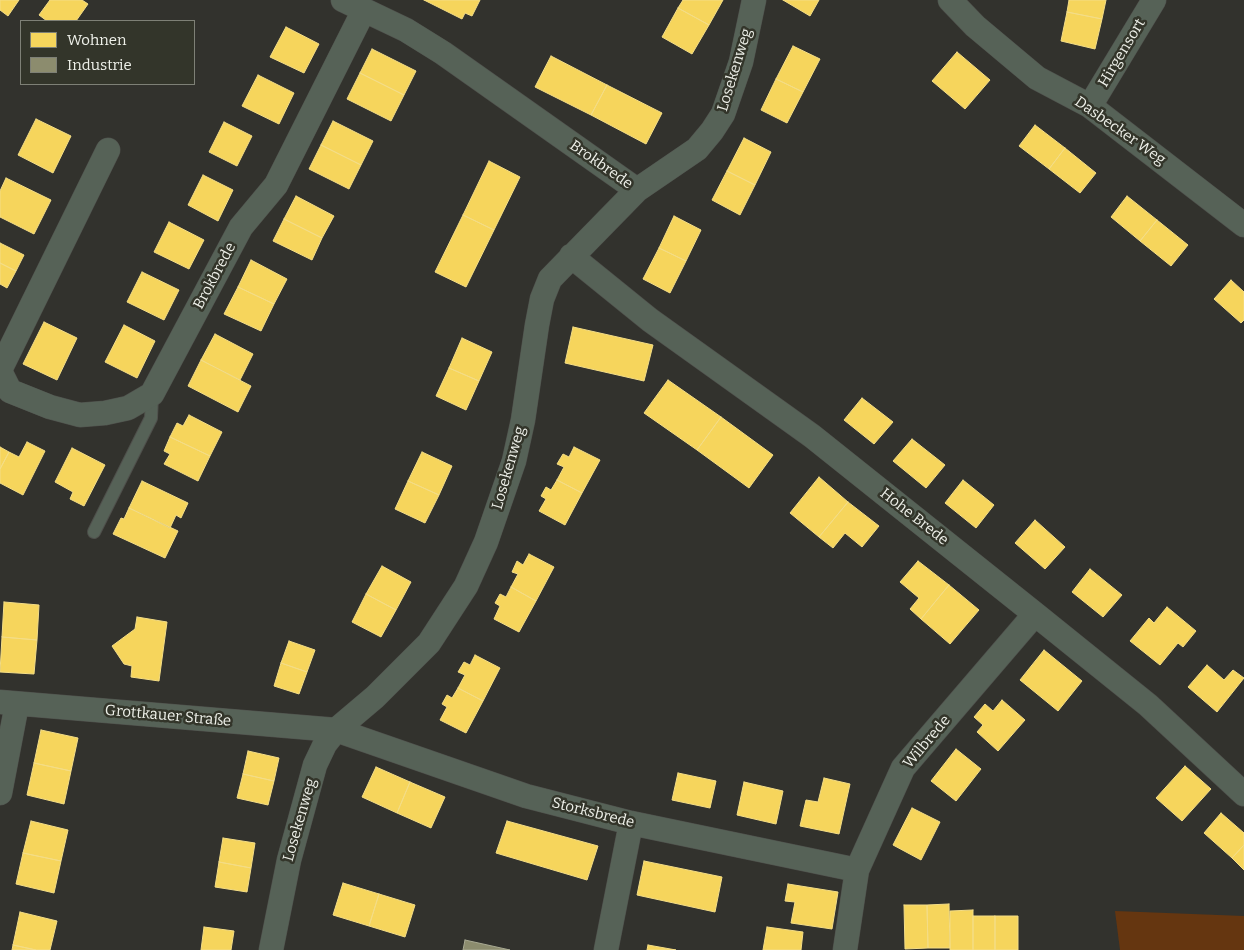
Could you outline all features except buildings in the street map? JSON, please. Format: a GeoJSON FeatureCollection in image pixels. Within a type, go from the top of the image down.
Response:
{"type":"FeatureCollection","features":[{"type":"Feature","properties":{"kind":"street","name":"Losekenweg"},"geometry":{"type":"LineString","coordinates":[[271,950],[288,860],[315,766],[325,744],[336,730],[375,697],[429,644],[466,586],[486,542],[514,461],[523,420],[542,299],[550,279],[637,190],[697,149],[712,132],[723,114],[741,62],[754,0]]}},
{"type":"Feature","properties":{"kind":"street","name":"Dasbecker Weg"},"geometry":{"type":"LineString","coordinates":[[950,0],[975,26],[1037,78],[1090,106],[1226,208],[1244,225]]}},
{"type":"Feature","properties":{"kind":"street","name":"Hirgensort"},"geometry":{"type":"LineString","coordinates":[[1090,106],[1154,0]]}},
{"type":"Feature","properties":{"kind":"street","name":"Brokbrede"},"geometry":{"type":"LineString","coordinates":[[152,394],[241,226],[276,185],[353,5],[406,30],[443,53],[637,190]]}},
{"type":"Feature","properties":{"kind":"street"},"geometry":{"type":"LineString","coordinates":[[108,150],[0,370],[10,391],[50,407],[80,415],[105,413],[128,408],[152,394]]}},
{"type":"Feature","properties":{"kind":"street","name":"Hohe Brede"},"geometry":{"type":"LineString","coordinates":[[571,256],[650,320],[812,436],[1035,614],[1148,705],[1244,794]]}},
{"type":"Feature","properties":{"kind":"street","name":"Wilbrede"},"geometry":{"type":"LineString","coordinates":[[846,950],[857,870],[903,768],[1035,614]]}},
{"type":"Feature","properties":{"kind":"street"},"geometry":{"type":"LineString","coordinates":[[0,793],[8,703]]}},
{"type":"Feature","properties":{"kind":"street","name":"Grottkauer Straße"},"geometry":{"type":"LineString","coordinates":[[8,703],[336,730]]}},
{"type":"Feature","properties":{"kind":"street","name":"Storksbrede"},"geometry":{"type":"LineString","coordinates":[[336,730],[526,796],[631,823],[857,870]]}},
{"type":"Feature","properties":{"kind":"street"},"geometry":{"type":"LineString","coordinates":[[606,950],[631,823]]}},
{"type":"Feature","properties":{"kind":"lane"},"geometry":{"type":"LineString","coordinates":[[94,532],[150,418],[152,394]]}},
{"type":"Feature","properties":{"kind":"shaded area"},"geometry":{"type":"Polygon","coordinates":[[[1115,911],[1244,916],[1244,950],[1120,950],[1115,911]]]}}]}
